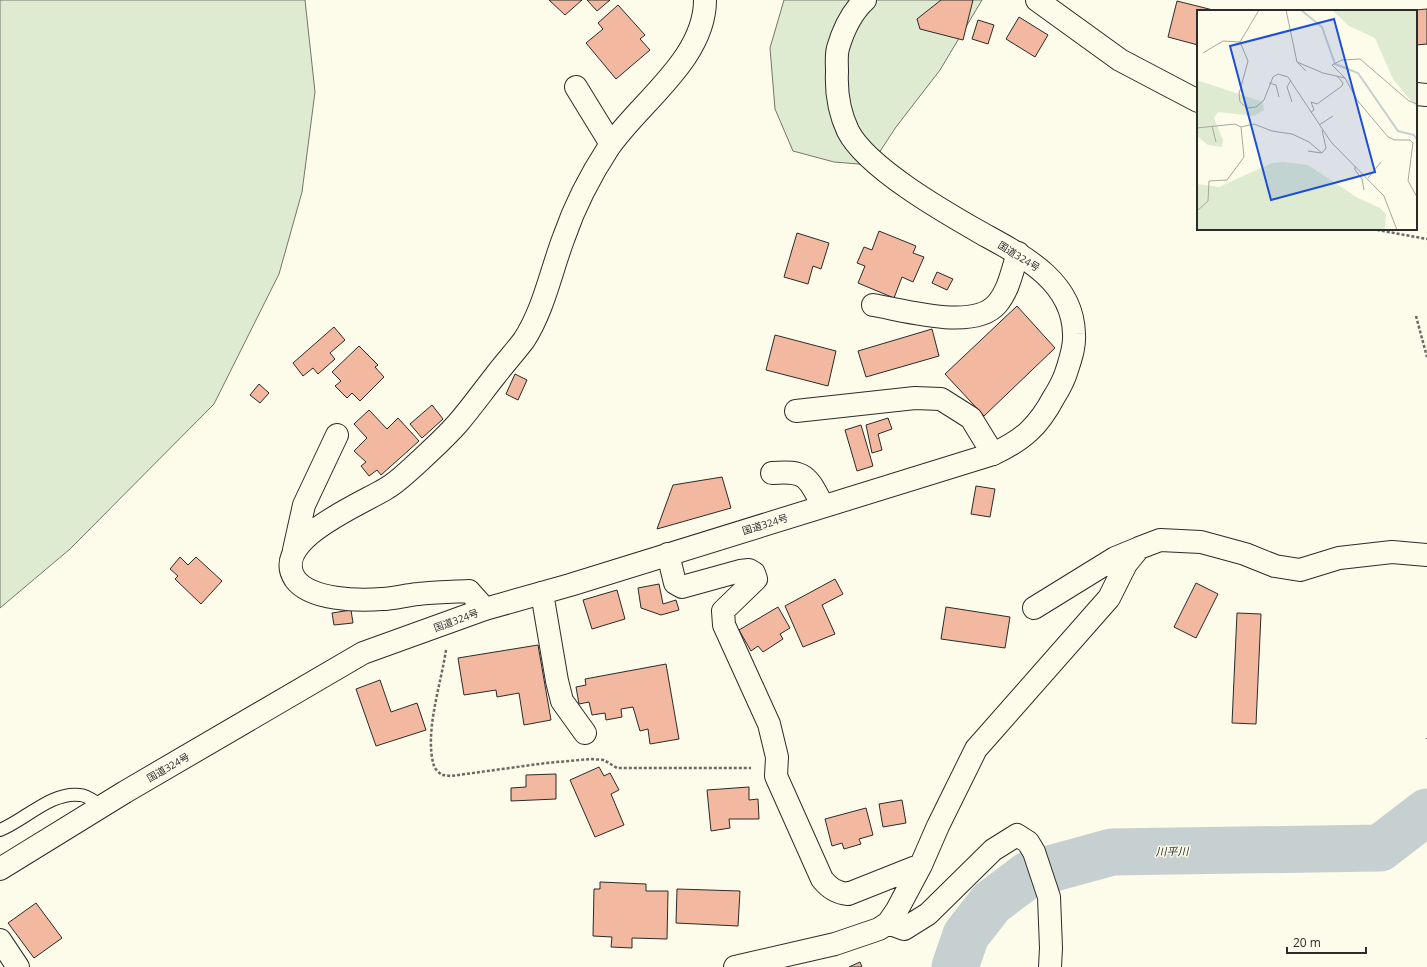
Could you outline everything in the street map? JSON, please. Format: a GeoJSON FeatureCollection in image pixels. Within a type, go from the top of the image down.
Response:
{"type":"FeatureCollection","features":[{"type":"Feature","properties":{"kind":"main road"},"geometry":{"type":"LineString","coordinates":[[294,550],[303,539],[333,519],[390,487],[412,468],[458,423],[524,339],[539,310],[578,200],[611,144],[674,71],[688,51],[700,28],[705,12],[705,0]]}},
{"type":"Feature","properties":{"kind":"main road","name":"国道324号"},"geometry":{"type":"LineString","coordinates":[[0,869],[102,806],[363,652],[485,609],[542,593],[993,454],[1012,445],[1038,424],[1064,380],[1073,350],[1074,334],[1066,301],[1045,272],[1018,253],[940,208],[887,174],[866,153],[849,132],[836,90],[838,48],[857,7],[865,0]]}},
{"type":"Feature","properties":{"kind":"main road"},"geometry":{"type":"LineString","coordinates":[[1037,0],[1120,60],[1197,100]]}},
{"type":"Feature","properties":{"kind":"main road"},"geometry":{"type":"LineString","coordinates":[[576,87],[611,144]]}},
{"type":"Feature","properties":{"kind":"main road"},"geometry":{"type":"LineString","coordinates":[[1417,94],[1427,95]]}},
{"type":"Feature","properties":{"kind":"main road"},"geometry":{"type":"LineString","coordinates":[[873,305],[953,318],[982,315],[996,305],[1006,290],[1018,253]]}},
{"type":"Feature","properties":{"kind":"main road"},"geometry":{"type":"LineString","coordinates":[[796,411],[915,398],[941,399],[971,418],[993,454]]}},
{"type":"Feature","properties":{"kind":"main road"},"geometry":{"type":"LineString","coordinates":[[337,435],[304,505],[291,562],[295,579],[307,589],[320,595],[336,598],[381,599],[416,594],[469,591],[485,609]]}},
{"type":"Feature","properties":{"kind":"main road"},"geometry":{"type":"LineString","coordinates":[[772,472],[791,471],[801,474],[812,484],[823,506]]}},
{"type":"Feature","properties":{"kind":"main road"},"geometry":{"type":"LineString","coordinates":[[1034,608],[1116,558],[1160,540],[1201,542],[1245,554],[1275,566],[1300,570],[1347,557],[1392,552],[1427,555]]}},
{"type":"Feature","properties":{"kind":"main road"},"geometry":{"type":"LineString","coordinates":[[735,967],[835,944],[879,929],[888,923],[897,910],[921,865],[938,826],[976,749],[1109,598],[1126,564],[1139,548]]}},
{"type":"Feature","properties":{"kind":"main road"},"geometry":{"type":"LineString","coordinates":[[668,554],[675,583],[682,587],[740,571],[749,570],[754,573],[756,579],[723,611],[724,625],[769,724],[777,757],[776,776],[810,855],[822,879],[829,888],[840,893],[848,894],[921,865]]}},
{"type":"Feature","properties":{"kind":"main road"},"geometry":{"type":"LineString","coordinates":[[542,593],[557,681],[562,701],[585,733]]}},
{"type":"Feature","properties":{"kind":"main road"},"geometry":{"type":"LineString","coordinates":[[888,923],[904,929],[928,914],[993,850],[1017,835],[1028,842],[1034,852],[1049,897],[1051,948],[1050,967]]}},
{"type":"Feature","properties":{"kind":"main road"},"geometry":{"type":"LineString","coordinates":[[0,940],[18,967]]}},
{"type":"Feature","properties":{"kind":"lane"},"geometry":{"type":"LineString","coordinates":[[0,830],[14,824],[44,804],[64,795],[81,795],[102,806]]}},
{"type":"Feature","properties":{"kind":"path"},"geometry":{"type":"LineString","coordinates":[[1378,230],[1427,239]]}},
{"type":"Feature","properties":{"kind":"path"},"geometry":{"type":"LineString","coordinates":[[1416,316],[1427,357]]}},
{"type":"Feature","properties":{"kind":"path"},"geometry":{"type":"LineString","coordinates":[[450,622],[436,697],[431,744],[434,767],[442,775],[451,776],[546,763],[591,759],[604,760],[617,768],[753,768],[776,776]]}},
{"type":"Feature","properties":{"kind":"green space"},"geometry":{"type":"Polygon","coordinates":[[[0,0],[305,0],[315,92],[302,192],[279,274],[214,404],[70,549],[0,608],[0,0]]]}},
{"type":"Feature","properties":{"kind":"green space"},"geometry":{"type":"Polygon","coordinates":[[[784,0],[982,0],[940,70],[896,127],[871,165],[834,162],[793,151],[775,109],[770,48],[784,0]]]}},
{"type":"Feature","properties":{"kind":"building"},"geometry":{"type":"Polygon","coordinates":[[[549,0],[582,0],[565,15],[549,0]]]}},
{"type":"Feature","properties":{"kind":"building"},"geometry":{"type":"Polygon","coordinates":[[[587,0],[610,0],[597,11],[587,0]]]}},
{"type":"Feature","properties":{"kind":"building"},"geometry":{"type":"Polygon","coordinates":[[[941,0],[973,0],[963,40],[920,29],[917,19],[941,0]]]}},
{"type":"Feature","properties":{"kind":"building"},"geometry":{"type":"Polygon","coordinates":[[[1177,1],[1213,10],[1197,10],[1197,45],[1168,37],[1177,1]]]}},
{"type":"Feature","properties":{"kind":"building"},"geometry":{"type":"Polygon","coordinates":[[[618,5],[645,35],[640,39],[650,50],[616,79],[586,43],[603,29],[598,23],[618,5]]]}},
{"type":"Feature","properties":{"kind":"building"},"geometry":{"type":"Polygon","coordinates":[[[1427,9],[1427,44],[1417,45],[1417,10],[1416,10],[1427,9]]]}},
{"type":"Feature","properties":{"kind":"building"},"geometry":{"type":"Polygon","coordinates":[[[1019,17],[1048,35],[1035,57],[1006,39],[1019,17]]]}},
{"type":"Feature","properties":{"kind":"building"},"geometry":{"type":"Polygon","coordinates":[[[978,20],[994,25],[988,44],[972,39],[978,20]]]}},
{"type":"Feature","properties":{"kind":"building"},"geometry":{"type":"Polygon","coordinates":[[[879,231],[916,246],[913,253],[924,257],[913,282],[902,277],[894,298],[858,283],[865,266],[857,263],[864,247],[872,250],[879,231]]]}},
{"type":"Feature","properties":{"kind":"building"},"geometry":{"type":"Polygon","coordinates":[[[797,233],[829,243],[821,269],[813,266],[808,284],[784,277],[797,233]]]}},
{"type":"Feature","properties":{"kind":"building"},"geometry":{"type":"Polygon","coordinates":[[[937,272],[953,279],[947,290],[932,283],[937,272]]]}},
{"type":"Feature","properties":{"kind":"building"},"geometry":{"type":"Polygon","coordinates":[[[1017,306],[1055,348],[984,416],[945,374],[1017,306]]]}},
{"type":"Feature","properties":{"kind":"building"},"geometry":{"type":"Polygon","coordinates":[[[334,327],[345,340],[330,353],[335,359],[318,374],[313,368],[303,376],[293,363],[334,327]]]}},
{"type":"Feature","properties":{"kind":"building"},"geometry":{"type":"Polygon","coordinates":[[[932,329],[939,356],[866,377],[858,351],[932,329]]]}},
{"type":"Feature","properties":{"kind":"building"},"geometry":{"type":"Polygon","coordinates":[[[775,335],[836,351],[828,386],[766,370],[775,335]]]}},
{"type":"Feature","properties":{"kind":"building"},"geometry":{"type":"Polygon","coordinates":[[[359,346],[378,365],[375,367],[384,377],[360,401],[352,393],[347,398],[335,386],[341,381],[332,372],[359,346]]]}},
{"type":"Feature","properties":{"kind":"building"},"geometry":{"type":"Polygon","coordinates":[[[515,374],[527,380],[518,400],[506,394],[515,374]]]}},
{"type":"Feature","properties":{"kind":"building"},"geometry":{"type":"Polygon","coordinates":[[[259,384],[269,393],[260,403],[250,395],[259,384]]]}},
{"type":"Feature","properties":{"kind":"building"},"geometry":{"type":"Polygon","coordinates":[[[432,405],[443,419],[422,438],[410,424],[432,405]]]}},
{"type":"Feature","properties":{"kind":"building"},"geometry":{"type":"Polygon","coordinates":[[[369,410],[387,429],[398,418],[419,441],[381,475],[377,470],[369,476],[361,466],[366,462],[354,451],[367,438],[354,424],[369,410]]]}},
{"type":"Feature","properties":{"kind":"building"},"geometry":{"type":"Polygon","coordinates":[[[888,418],[892,429],[878,434],[882,450],[872,453],[866,425],[888,418]]]}},
{"type":"Feature","properties":{"kind":"building"},"geometry":{"type":"Polygon","coordinates":[[[861,425],[873,466],[857,471],[845,430],[861,425]]]}},
{"type":"Feature","properties":{"kind":"building"},"geometry":{"type":"Polygon","coordinates":[[[722,477],[731,508],[657,529],[673,485],[722,477]]]}},
{"type":"Feature","properties":{"kind":"building"},"geometry":{"type":"Polygon","coordinates":[[[976,486],[995,489],[990,517],[971,514],[976,486]]]}},
{"type":"Feature","properties":{"kind":"building"},"geometry":{"type":"Polygon","coordinates":[[[180,557],[188,565],[196,557],[222,581],[201,604],[175,579],[178,576],[170,569],[180,557]]]}},
{"type":"Feature","properties":{"kind":"building"},"geometry":{"type":"Polygon","coordinates":[[[835,579],[843,594],[822,605],[835,634],[803,647],[785,606],[835,579]]]}},
{"type":"Feature","properties":{"kind":"building"},"geometry":{"type":"Polygon","coordinates":[[[1196,583],[1218,594],[1196,638],[1174,627],[1196,583]]]}},
{"type":"Feature","properties":{"kind":"building"},"geometry":{"type":"Polygon","coordinates":[[[659,584],[663,604],[676,600],[679,610],[661,615],[641,608],[638,588],[659,584]]]}},
{"type":"Feature","properties":{"kind":"building"},"geometry":{"type":"Polygon","coordinates":[[[617,590],[625,619],[592,629],[583,600],[617,590]]]}},
{"type":"Feature","properties":{"kind":"building"},"geometry":{"type":"Polygon","coordinates":[[[778,607],[790,628],[780,634],[783,639],[763,652],[758,646],[751,651],[739,630],[778,607]]]}},
{"type":"Feature","properties":{"kind":"building"},"geometry":{"type":"Polygon","coordinates":[[[946,607],[1010,617],[1005,648],[941,639],[946,607]]]}},
{"type":"Feature","properties":{"kind":"building"},"geometry":{"type":"Polygon","coordinates":[[[351,610],[353,623],[334,625],[332,613],[351,610]]]}},
{"type":"Feature","properties":{"kind":"building"},"geometry":{"type":"Polygon","coordinates":[[[1237,613],[1261,614],[1256,724],[1232,723],[1237,613]]]}},
{"type":"Feature","properties":{"kind":"building"},"geometry":{"type":"Polygon","coordinates":[[[538,645],[551,720],[524,725],[519,693],[497,697],[496,690],[464,695],[458,658],[538,645]]]}},
{"type":"Feature","properties":{"kind":"building"},"geometry":{"type":"Polygon","coordinates":[[[666,664],[679,739],[650,744],[648,729],[640,731],[633,707],[621,709],[622,717],[606,720],[605,713],[592,715],[589,702],[579,704],[576,687],[586,685],[585,679],[666,664]]]}},
{"type":"Feature","properties":{"kind":"building"},"geometry":{"type":"Polygon","coordinates":[[[380,680],[391,712],[417,703],[426,730],[376,746],[356,689],[380,680]]]}},
{"type":"Feature","properties":{"kind":"building"},"geometry":{"type":"Polygon","coordinates":[[[599,767],[604,776],[610,773],[619,790],[611,794],[624,825],[595,837],[570,780],[599,767]]]}},
{"type":"Feature","properties":{"kind":"building"},"geometry":{"type":"Polygon","coordinates":[[[556,774],[556,799],[511,801],[511,788],[526,787],[526,775],[556,774]]]}},
{"type":"Feature","properties":{"kind":"building"},"geometry":{"type":"Polygon","coordinates":[[[749,787],[749,800],[758,799],[759,819],[729,819],[730,828],[711,831],[707,790],[749,787]]]}},
{"type":"Feature","properties":{"kind":"building"},"geometry":{"type":"Polygon","coordinates":[[[902,800],[906,823],[883,827],[879,804],[902,800]]]}},
{"type":"Feature","properties":{"kind":"building"},"geometry":{"type":"Polygon","coordinates":[[[866,808],[873,835],[859,839],[861,844],[844,849],[842,843],[832,846],[825,819],[866,808]]]}},
{"type":"Feature","properties":{"kind":"building"},"geometry":{"type":"Polygon","coordinates":[[[600,882],[646,884],[646,891],[668,891],[667,939],[632,938],[632,948],[611,947],[612,937],[593,936],[594,889],[600,889],[600,882]]]}},
{"type":"Feature","properties":{"kind":"building"},"geometry":{"type":"Polygon","coordinates":[[[677,889],[740,891],[738,926],[676,923],[677,889]]]}},
{"type":"Feature","properties":{"kind":"building"},"geometry":{"type":"Polygon","coordinates":[[[36,903],[62,938],[34,958],[8,923],[36,903]]]}},
{"type":"Feature","properties":{"kind":"building"},"geometry":{"type":"Polygon","coordinates":[[[860,962],[862,967],[849,967],[860,962]]]}},
{"type":"Feature","properties":{"kind":"waterway","name":"川平川"},"geometry":{"type":"LineString","coordinates":[[955,967],[966,935],[991,903],[1028,875],[1112,852],[1380,848],[1427,812]]}}]}
